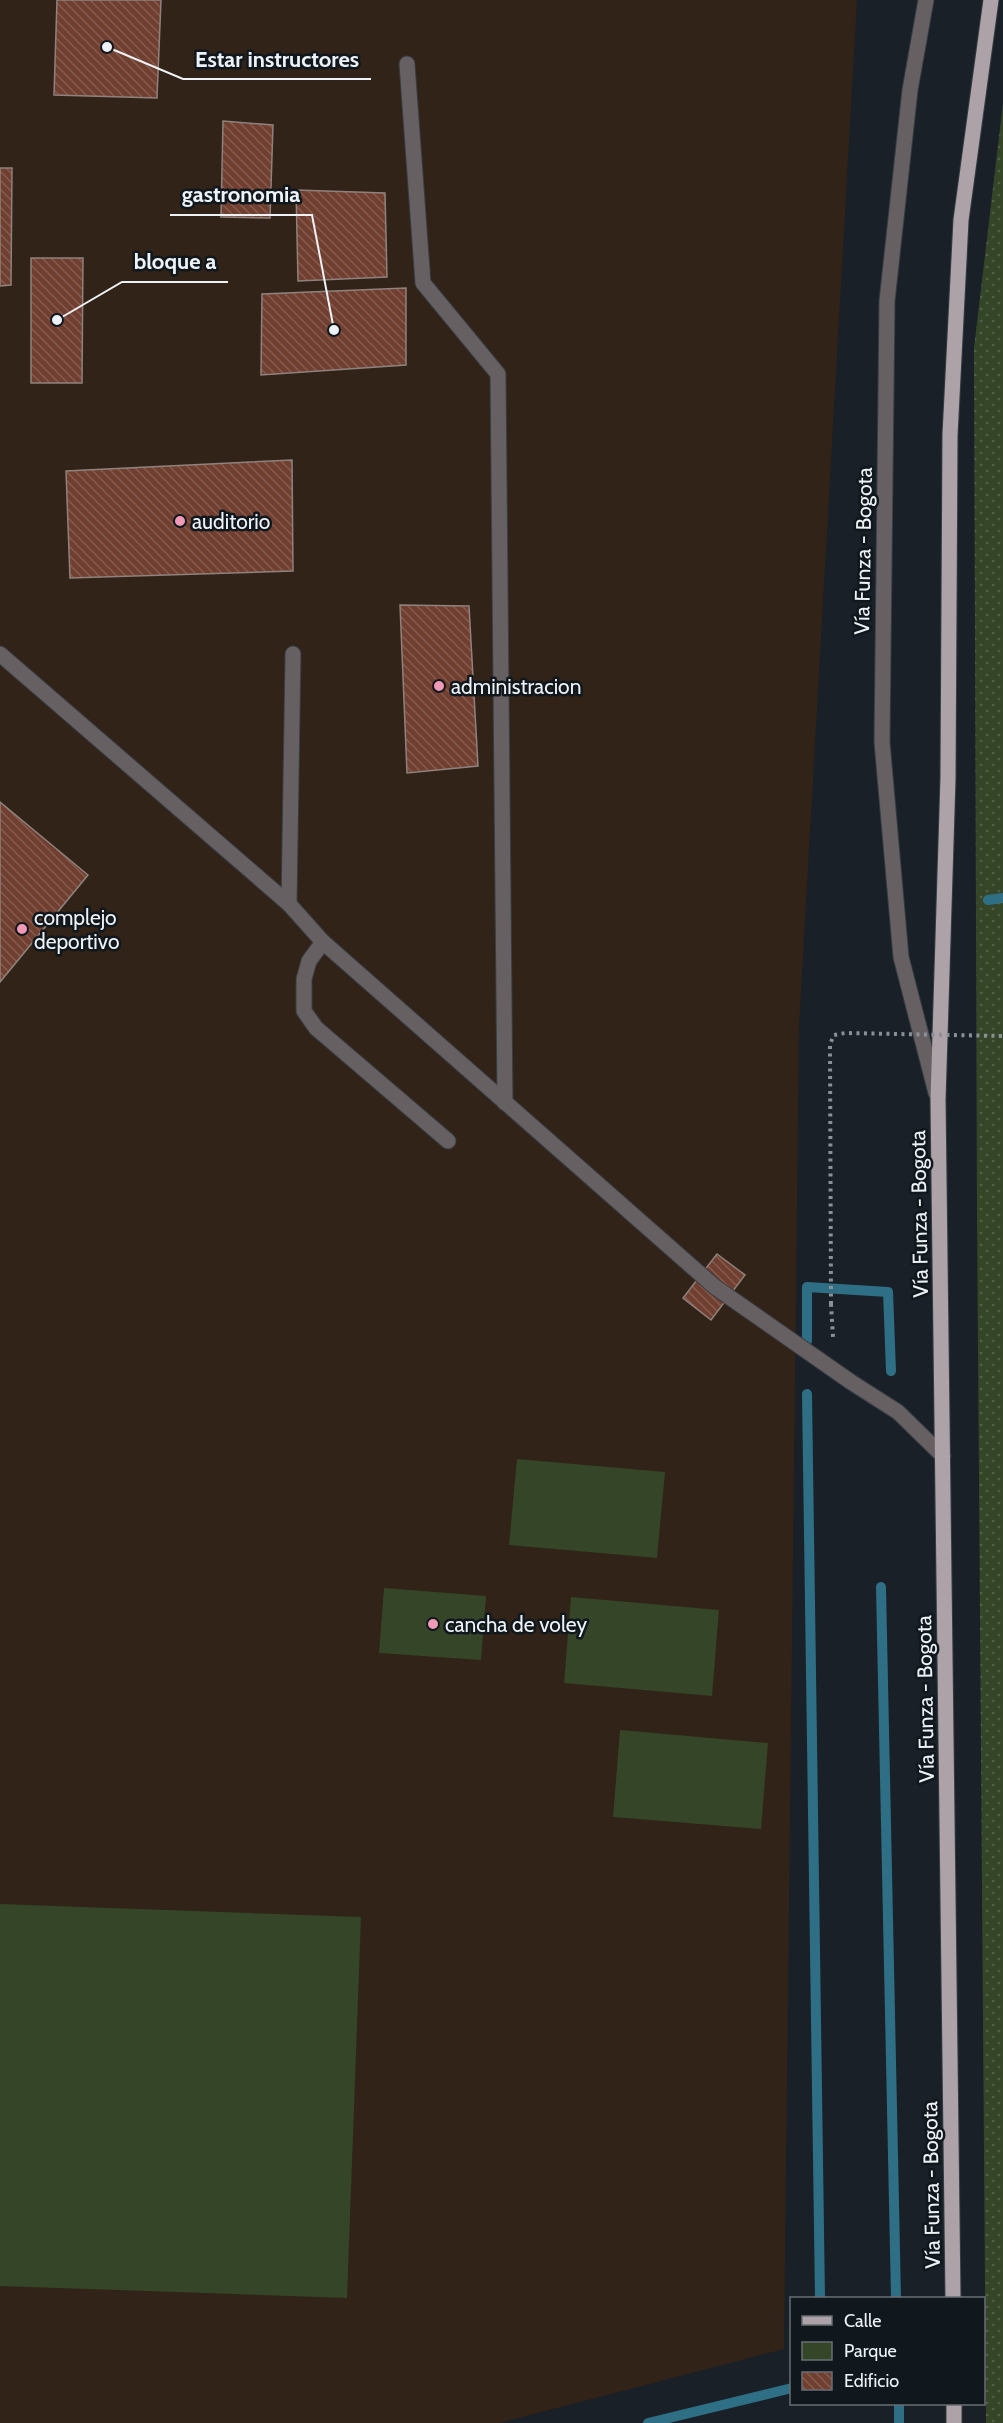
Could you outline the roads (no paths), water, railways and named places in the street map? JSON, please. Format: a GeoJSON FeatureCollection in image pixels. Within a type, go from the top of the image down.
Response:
{"type":"FeatureCollection","features":[{"type":"Feature","properties":{"kind":"main road","name":"Vía Funza - Bogota"},"geometry":{"type":"LineString","coordinates":[[953,2297],[938,1100],[948,778],[950,435],[958,268],[961,220],[991,0]]}},
{"type":"Feature","properties":{"kind":"main road"},"geometry":{"type":"LineString","coordinates":[[954,2405],[954,2423]]}},
{"type":"Feature","properties":{"kind":"street","name":"Vía Funza - Bogota"},"geometry":{"type":"LineString","coordinates":[[926,0],[910,90],[887,301],[882,742],[901,957],[938,1100]]}},
{"type":"Feature","properties":{"kind":"street"},"geometry":{"type":"LineString","coordinates":[[407,64],[423,283],[498,374],[505,1103]]}},
{"type":"Feature","properties":{"kind":"street"},"geometry":{"type":"LineString","coordinates":[[0,654],[289,904],[323,942],[715,1287],[898,1412],[943,1456]]}},
{"type":"Feature","properties":{"kind":"street"},"geometry":{"type":"LineString","coordinates":[[289,904],[293,654]]}},
{"type":"Feature","properties":{"kind":"street"},"geometry":{"type":"LineString","coordinates":[[323,942],[309,961],[304,980],[304,1011],[316,1028],[448,1141]]}},
{"type":"Feature","properties":{"kind":"waterway"},"geometry":{"type":"LineString","coordinates":[[988,900],[1003,898]]}},
{"type":"Feature","properties":{"kind":"waterway"},"geometry":{"type":"LineString","coordinates":[[807,1341],[807,1287],[888,1292],[891,1371]]}},
{"type":"Feature","properties":{"kind":"waterway"},"geometry":{"type":"LineString","coordinates":[[807,1394],[820,2297]]}},
{"type":"Feature","properties":{"kind":"waterway"},"geometry":{"type":"LineString","coordinates":[[881,1587],[896,2297]]}},
{"type":"Feature","properties":{"kind":"waterway"},"geometry":{"type":"LineString","coordinates":[[648,2423],[790,2388]]}},
{"type":"Feature","properties":{"kind":"waterway"},"geometry":{"type":"LineString","coordinates":[[899,2405],[899,2423]]}},
{"type":"Feature","properties":{"kind":"place","name":"Estar instructores"},"geometry":{"type":"Point","coordinates":[107,47]}},
{"type":"Feature","properties":{"kind":"place","name":"bloque a"},"geometry":{"type":"Point","coordinates":[57,320]}},
{"type":"Feature","properties":{"kind":"place","name":"gastronomia"},"geometry":{"type":"Point","coordinates":[334,330]}},
{"type":"Feature","properties":{"kind":"place","name":"auditorio"},"geometry":{"type":"Point","coordinates":[180,521]}},
{"type":"Feature","properties":{"kind":"place","name":"administracion"},"geometry":{"type":"Point","coordinates":[439,686]}},
{"type":"Feature","properties":{"kind":"place","name":"complejo deportivo"},"geometry":{"type":"Point","coordinates":[22,929]}},
{"type":"Feature","properties":{"kind":"place","name":"cancha de voley"},"geometry":{"type":"Point","coordinates":[433,1624]}}]}
